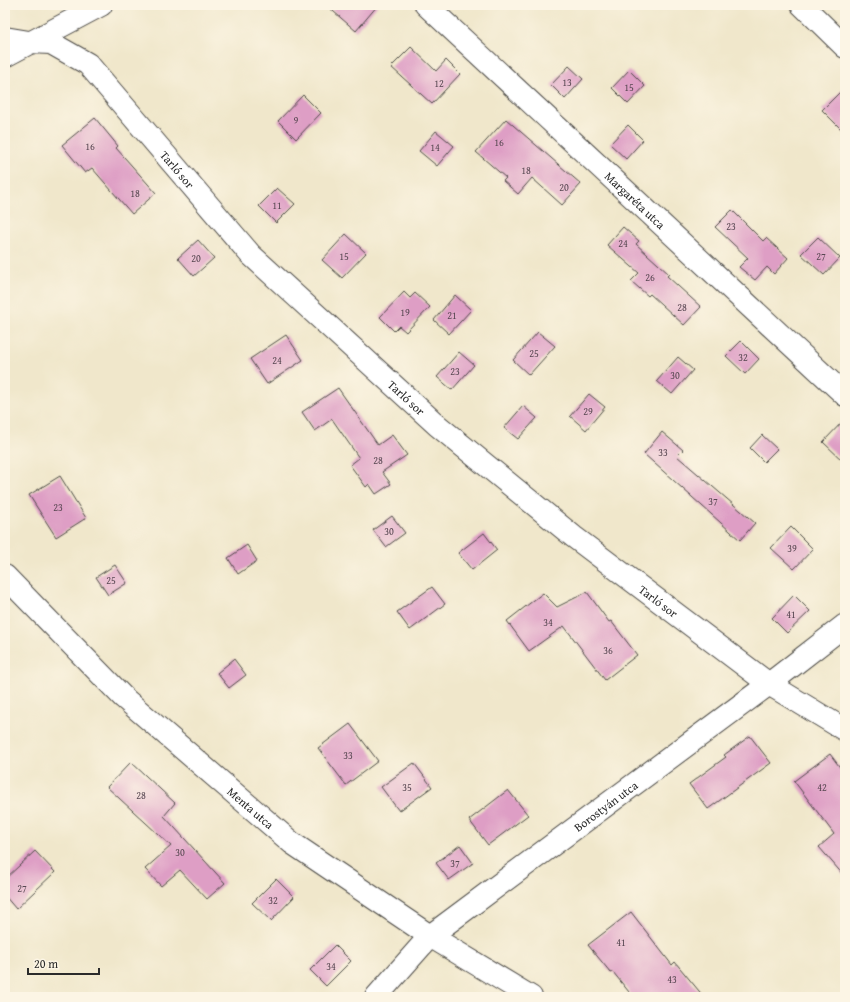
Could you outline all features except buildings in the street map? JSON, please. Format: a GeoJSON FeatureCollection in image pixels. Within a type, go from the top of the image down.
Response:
{"type":"FeatureCollection","features":[{"type":"Feature","properties":{"kind":"street"},"geometry":{"type":"LineString","coordinates":[[5,56],[101,5]]}},
{"type":"Feature","properties":{"kind":"street","name":"Margaréta utca"},"geometry":{"type":"LineString","coordinates":[[426,5],[845,395]]}},
{"type":"Feature","properties":{"kind":"street"},"geometry":{"type":"LineString","coordinates":[[802,5],[845,47]]}},
{"type":"Feature","properties":{"kind":"street","name":"Tarló sor"},"geometry":{"type":"LineString","coordinates":[[5,38],[29,42],[52,43],[88,64],[250,254],[437,425],[568,532],[769,684],[845,730]]}},
{"type":"Feature","properties":{"kind":"street","name":"Menta utca"},"geometry":{"type":"LineString","coordinates":[[5,576],[124,698],[292,843],[430,936],[531,997]]}},
{"type":"Feature","properties":{"kind":"street","name":"Borostyán utca"},"geometry":{"type":"LineString","coordinates":[[376,997],[430,936],[769,684],[845,625]]}}]}
